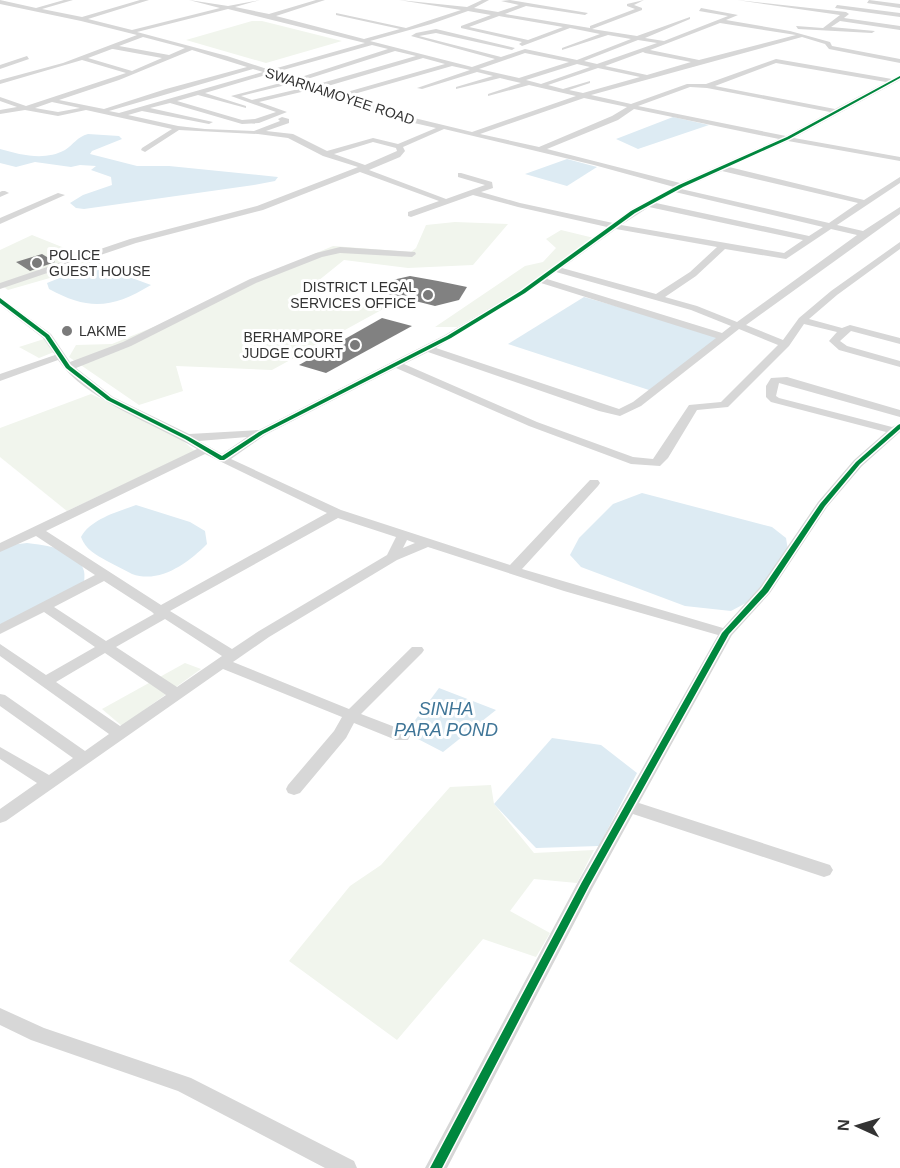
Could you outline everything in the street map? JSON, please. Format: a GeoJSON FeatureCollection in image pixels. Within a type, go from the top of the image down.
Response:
{"type":"FeatureCollection","features":[{"type":"Feature","properties":{"kind":"street"},"geometry":{"type":"LineString","coordinates":[[37,8],[70,0]]}},
{"type":"Feature","properties":{"kind":"street"},"geometry":{"type":"LineString","coordinates":[[120,0],[135,3]]}},
{"type":"Feature","properties":{"kind":"street"},"geometry":{"type":"LineString","coordinates":[[82,19],[146,0]]}},
{"type":"Feature","properties":{"kind":"street"},"geometry":{"type":"LineString","coordinates":[[192,0],[322,29],[475,70],[726,127],[900,159]]}},
{"type":"Feature","properties":{"kind":"street"},"geometry":{"type":"LineString","coordinates":[[206,3],[219,0]]}},
{"type":"Feature","properties":{"kind":"street"},"geometry":{"type":"LineString","coordinates":[[131,32],[257,0]]}},
{"type":"Feature","properties":{"kind":"street"},"geometry":{"type":"LineString","coordinates":[[269,16],[322,0]]}},
{"type":"Feature","properties":{"kind":"street"},"geometry":{"type":"LineString","coordinates":[[402,0],[500,13],[666,43]]}},
{"type":"Feature","properties":{"kind":"street"},"geometry":{"type":"LineString","coordinates":[[117,116],[375,43],[409,32],[486,0]]}},
{"type":"Feature","properties":{"kind":"street"},"geometry":{"type":"LineString","coordinates":[[503,0],[585,13]]}},
{"type":"Feature","properties":{"kind":"street"},"geometry":{"type":"LineString","coordinates":[[590,28],[640,9],[629,5],[641,0]]}},
{"type":"Feature","properties":{"kind":"street"},"geometry":{"type":"LineString","coordinates":[[740,0],[846,14],[826,29]]}},
{"type":"Feature","properties":{"kind":"street","name":"SWARNAMOYEE ROAD"},"geometry":{"type":"LineString","coordinates":[[0,2],[37,8],[192,48],[441,128],[539,150],[678,188],[863,234]]}},
{"type":"Feature","properties":{"kind":"street"},"geometry":{"type":"LineString","coordinates":[[869,2],[900,6]]}},
{"type":"Feature","properties":{"kind":"street"},"geometry":{"type":"LineString","coordinates":[[526,4],[463,27],[529,42]]}},
{"type":"Feature","properties":{"kind":"street"},"geometry":{"type":"LineString","coordinates":[[818,5],[900,15]]}},
{"type":"Feature","properties":{"kind":"street"},"geometry":{"type":"LineString","coordinates":[[250,12],[271,6]]}},
{"type":"Feature","properties":{"kind":"street"},"geometry":{"type":"LineString","coordinates":[[724,6],[741,9]]}},
{"type":"Feature","properties":{"kind":"street"},"geometry":{"type":"LineString","coordinates":[[701,10],[818,30],[900,34]]}},
{"type":"Feature","properties":{"kind":"street"},"geometry":{"type":"LineString","coordinates":[[338,14],[502,59]]}},
{"type":"Feature","properties":{"kind":"street"},"geometry":{"type":"LineString","coordinates":[[543,85],[666,43],[734,15]]}},
{"type":"Feature","properties":{"kind":"street"},"geometry":{"type":"LineString","coordinates":[[870,17],[900,21]]}},
{"type":"Feature","properties":{"kind":"street"},"geometry":{"type":"LineString","coordinates":[[520,80],[642,38],[688,18]]}},
{"type":"Feature","properties":{"kind":"street"},"geometry":{"type":"LineString","coordinates":[[439,19],[468,24]]}},
{"type":"Feature","properties":{"kind":"street"},"geometry":{"type":"LineString","coordinates":[[839,19],[900,28]]}},
{"type":"Feature","properties":{"kind":"street"},"geometry":{"type":"LineString","coordinates":[[721,21],[823,41],[829,47],[900,61]]}},
{"type":"Feature","properties":{"kind":"street"},"geometry":{"type":"LineString","coordinates":[[322,29],[341,24],[375,29]]}},
{"type":"Feature","properties":{"kind":"street"},"geometry":{"type":"LineString","coordinates":[[512,48],[573,25]]}},
{"type":"Feature","properties":{"kind":"street"},"geometry":{"type":"LineString","coordinates":[[364,40],[409,32],[436,31],[648,77]]}},
{"type":"Feature","properties":{"kind":"street"},"geometry":{"type":"LineString","coordinates":[[564,49],[610,32]]}},
{"type":"Feature","properties":{"kind":"street"},"geometry":{"type":"LineString","coordinates":[[0,82],[81,58],[142,35]]}},
{"type":"Feature","properties":{"kind":"street"},"geometry":{"type":"LineString","coordinates":[[470,134],[585,95],[800,36]]}},
{"type":"Feature","properties":{"kind":"street"},"geometry":{"type":"LineString","coordinates":[[113,47],[169,57]]}},
{"type":"Feature","properties":{"kind":"street"},"geometry":{"type":"LineString","coordinates":[[0,112],[26,108],[133,73],[192,48]]}},
{"type":"Feature","properties":{"kind":"street"},"geometry":{"type":"LineString","coordinates":[[168,100],[249,123],[283,112],[234,96],[294,81],[395,49]]}},
{"type":"Feature","properties":{"kind":"street"},"geometry":{"type":"LineString","coordinates":[[420,88],[525,51]]}},
{"type":"Feature","properties":{"kind":"street"},"geometry":{"type":"LineString","coordinates":[[643,51],[701,62]]}},
{"type":"Feature","properties":{"kind":"street"},"geometry":{"type":"LineString","coordinates":[[252,102],[316,87],[423,56]]}},
{"type":"Feature","properties":{"kind":"street"},"geometry":{"type":"LineString","coordinates":[[0,67],[27,58]]}},
{"type":"Feature","properties":{"kind":"street"},"geometry":{"type":"LineString","coordinates":[[81,58],[133,73]]}},
{"type":"Feature","properties":{"kind":"street"},"geometry":{"type":"LineString","coordinates":[[707,86],[779,61],[896,79]]}},
{"type":"Feature","properties":{"kind":"street"},"geometry":{"type":"LineString","coordinates":[[341,96],[453,64]]}},
{"type":"Feature","properties":{"kind":"street"},"geometry":{"type":"LineString","coordinates":[[100,112],[140,98],[254,67]]}},
{"type":"Feature","properties":{"kind":"street"},"geometry":{"type":"LineString","coordinates":[[458,88],[501,76]]}},
{"type":"Feature","properties":{"kind":"street"},"geometry":{"type":"LineString","coordinates":[[222,459],[261,433],[459,332],[540,280],[649,204],[678,188],[788,138],[896,79]]}},
{"type":"Feature","properties":{"kind":"street"},"geometry":{"type":"LineString","coordinates":[[490,95],[530,82]]}},
{"type":"Feature","properties":{"kind":"street"},"geometry":{"type":"LineString","coordinates":[[564,90],[588,82]]}},
{"type":"Feature","properties":{"kind":"street"},"geometry":{"type":"LineString","coordinates":[[539,150],[615,117],[633,105],[689,85],[707,86],[838,112]]}},
{"type":"Feature","properties":{"kind":"street"},"geometry":{"type":"LineString","coordinates":[[196,93],[286,121],[255,133]]}},
{"type":"Feature","properties":{"kind":"street"},"geometry":{"type":"LineString","coordinates":[[0,99],[26,108],[58,114],[88,109]]}},
{"type":"Feature","properties":{"kind":"street"},"geometry":{"type":"LineString","coordinates":[[52,100],[178,128],[291,136],[326,154],[445,201]]}},
{"type":"Feature","properties":{"kind":"street"},"geometry":{"type":"LineString","coordinates":[[140,108],[205,122],[229,118]]}},
{"type":"Feature","properties":{"kind":"street"},"geometry":{"type":"LineString","coordinates":[[145,150],[178,128]]}},
{"type":"Feature","properties":{"kind":"street"},"geometry":{"type":"LineString","coordinates":[[326,154],[373,140],[399,146],[441,128]]}},
{"type":"Feature","properties":{"kind":"street"},"geometry":{"type":"LineString","coordinates":[[0,286],[133,241],[260,208],[365,169],[399,153],[399,146]]}},
{"type":"Feature","properties":{"kind":"street"},"geometry":{"type":"LineString","coordinates":[[721,168],[863,202]]}},
{"type":"Feature","properties":{"kind":"street"},"geometry":{"type":"LineString","coordinates":[[411,214],[490,185],[461,176]]}},
{"type":"Feature","properties":{"kind":"street"},"geometry":{"type":"LineString","coordinates":[[473,192],[518,205],[615,226],[786,256],[900,179]]}},
{"type":"Feature","properties":{"kind":"street"},"geometry":{"type":"LineString","coordinates":[[0,221],[61,195]]}},
{"type":"Feature","properties":{"kind":"street"},"geometry":{"type":"LineString","coordinates":[[649,204],[809,239]]}},
{"type":"Feature","properties":{"kind":"street"},"geometry":{"type":"LineString","coordinates":[[426,348],[617,413],[637,404],[737,324],[900,210]]}},
{"type":"Feature","properties":{"kind":"street"},"geometry":{"type":"LineString","coordinates":[[395,364],[533,424],[632,460],[654,464],[662,458],[693,407],[724,405],[785,344],[802,320],[834,293],[900,245]]}},
{"type":"Feature","properties":{"kind":"street"},"geometry":{"type":"LineString","coordinates":[[658,297],[693,274],[723,246]]}},
{"type":"Feature","properties":{"kind":"street"},"geometry":{"type":"LineString","coordinates":[[68,367],[127,344],[253,281],[319,255],[340,250],[412,254]]}},
{"type":"Feature","properties":{"kind":"street"},"geometry":{"type":"LineString","coordinates":[[555,269],[658,297],[737,324],[785,344]]}},
{"type":"Feature","properties":{"kind":"street"},"geometry":{"type":"LineString","coordinates":[[540,280],[635,312],[722,336]]}},
{"type":"Feature","properties":{"kind":"street"},"geometry":{"type":"LineString","coordinates":[[0,300],[47,336],[68,367],[109,399],[187,438],[222,459],[338,513],[513,570],[726,633]]}},
{"type":"Feature","properties":{"kind":"street"},"geometry":{"type":"LineString","coordinates":[[802,320],[843,331]]}},
{"type":"Feature","properties":{"kind":"street"},"geometry":{"type":"LineString","coordinates":[[900,341],[853,328],[843,331],[834,341],[838,346],[900,364]]}},
{"type":"Feature","properties":{"kind":"street"},"geometry":{"type":"LineString","coordinates":[[0,378],[61,356]]}},
{"type":"Feature","properties":{"kind":"street"},"geometry":{"type":"LineString","coordinates":[[897,429],[776,400],[771,397],[771,386],[776,380],[783,379],[900,414]]}},
{"type":"Feature","properties":{"kind":"street"},"geometry":{"type":"LineString","coordinates":[[436,1168],[585,885],[726,633],[765,590],[822,505],[858,463],[897,429]]}},
{"type":"Feature","properties":{"kind":"street"},"geometry":{"type":"LineString","coordinates":[[187,438],[261,433]]}},
{"type":"Feature","properties":{"kind":"street"},"geometry":{"type":"LineString","coordinates":[[0,548],[205,449]]}},
{"type":"Feature","properties":{"kind":"street"},"geometry":{"type":"LineString","coordinates":[[513,570],[594,483]]}},
{"type":"Feature","properties":{"kind":"street"},"geometry":{"type":"LineString","coordinates":[[44,682],[161,612],[338,513]]}},
{"type":"Feature","properties":{"kind":"street"},"geometry":{"type":"LineString","coordinates":[[36,530],[161,612],[227,659],[402,736]]}},
{"type":"Feature","properties":{"kind":"street"},"geometry":{"type":"LineString","coordinates":[[392,557],[403,535]]}},
{"type":"Feature","properties":{"kind":"street"},"geometry":{"type":"LineString","coordinates":[[0,817],[227,659],[392,557],[427,543]]}},
{"type":"Feature","properties":{"kind":"street"},"geometry":{"type":"LineString","coordinates":[[0,630],[104,575]]}},
{"type":"Feature","properties":{"kind":"street"},"geometry":{"type":"LineString","coordinates":[[45,607],[176,694]]}},
{"type":"Feature","properties":{"kind":"street"},"geometry":{"type":"LineString","coordinates":[[0,649],[120,734]]}},
{"type":"Feature","properties":{"kind":"street"},"geometry":{"type":"LineString","coordinates":[[294,789],[319,761],[351,715],[417,650]]}},
{"type":"Feature","properties":{"kind":"street"},"geometry":{"type":"LineString","coordinates":[[0,699],[84,758]]}},
{"type":"Feature","properties":{"kind":"street"},"geometry":{"type":"LineString","coordinates":[[0,752],[49,783]]}},
{"type":"Feature","properties":{"kind":"street"},"geometry":{"type":"LineString","coordinates":[[629,806],[824,870]]}},
{"type":"Feature","properties":{"kind":"street"},"geometry":{"type":"LineString","coordinates":[[0,1016],[38,1034],[184,1084],[346,1168]]}},
{"type":"Feature","properties":{"kind":"shaded area"},"geometry":{"type":"Polygon","coordinates":[[[252,21],[262,21],[342,41],[266,63],[186,40],[252,21]]]}},
{"type":"Feature","properties":{"kind":"shaded area"},"geometry":{"type":"Polygon","coordinates":[[[455,222],[508,224],[473,265],[408,268],[344,260],[313,285],[287,300],[319,309],[354,299],[385,308],[272,370],[176,366],[183,391],[139,405],[69,357],[76,345],[112,344],[178,317],[236,287],[333,246],[411,252],[416,248],[426,225],[455,222]]]}},
{"type":"Feature","properties":{"kind":"shaded area"},"geometry":{"type":"Polygon","coordinates":[[[561,230],[594,238],[519,291],[457,327],[435,327],[525,266],[543,262],[556,248],[546,239],[561,230]]]}},
{"type":"Feature","properties":{"kind":"shaded area"},"geometry":{"type":"Polygon","coordinates":[[[32,235],[102,263],[8,290],[0,284],[0,250],[32,235]]]}},
{"type":"Feature","properties":{"kind":"shaded area"},"geometry":{"type":"Polygon","coordinates":[[[44,339],[59,350],[39,358],[19,347],[44,339]]]}},
{"type":"Feature","properties":{"kind":"shaded area"},"geometry":{"type":"Polygon","coordinates":[[[91,394],[173,433],[195,451],[67,511],[0,457],[0,428],[91,394]]]}},
{"type":"Feature","properties":{"kind":"shaded area"},"geometry":{"type":"Polygon","coordinates":[[[185,663],[201,669],[122,726],[102,709],[185,663]]]}},
{"type":"Feature","properties":{"kind":"shaded area"},"geometry":{"type":"Polygon","coordinates":[[[491,785],[494,804],[534,853],[594,850],[577,883],[534,879],[510,911],[550,933],[536,957],[483,939],[397,1040],[289,961],[350,886],[381,865],[450,787],[491,785]]]}},
{"type":"Feature","properties":{"kind":"water"},"geometry":{"type":"Polygon","coordinates":[[[673,117],[709,125],[638,149],[616,139],[673,117]]]}},
{"type":"Feature","properties":{"kind":"water"},"geometry":{"type":"Polygon","coordinates":[[[88,134],[119,136],[122,139],[92,151],[90,154],[137,166],[169,166],[278,177],[275,181],[254,185],[84,209],[76,208],[70,203],[83,195],[112,185],[111,177],[91,170],[96,166],[71,167],[35,162],[16,167],[0,163],[0,149],[25,155],[49,155],[65,150],[88,134]]]}},
{"type":"Feature","properties":{"kind":"water"},"geometry":{"type":"Polygon","coordinates":[[[567,159],[597,167],[567,186],[525,174],[567,159]]]}},
{"type":"Feature","properties":{"kind":"water"},"geometry":{"type":"Polygon","coordinates":[[[102,267],[151,285],[125,298],[101,304],[76,301],[49,289],[47,283],[67,275],[102,267]]]}},
{"type":"Feature","properties":{"kind":"water"},"geometry":{"type":"Polygon","coordinates":[[[584,297],[721,336],[652,391],[508,344],[584,297]]]}},
{"type":"Feature","properties":{"kind":"water"},"geometry":{"type":"Polygon","coordinates":[[[642,493],[772,527],[786,538],[788,550],[757,597],[731,611],[685,606],[581,567],[570,555],[579,538],[613,504],[642,493]]]}},
{"type":"Feature","properties":{"kind":"water"},"geometry":{"type":"Polygon","coordinates":[[[136,505],[190,522],[205,531],[207,544],[173,570],[153,576],[132,574],[107,561],[85,545],[81,537],[91,525],[136,505]]]}},
{"type":"Feature","properties":{"kind":"water"},"geometry":{"type":"Polygon","coordinates":[[[27,543],[60,550],[75,558],[84,571],[84,585],[0,625],[0,550],[10,545],[27,543]]]}},
{"type":"Feature","properties":{"kind":"water","name":"SINHA PARA POND"},"geometry":{"type":"Polygon","coordinates":[[[439,688],[496,710],[443,752],[416,738],[420,729],[413,723],[439,688]]]}},
{"type":"Feature","properties":{"kind":"water"},"geometry":{"type":"Polygon","coordinates":[[[552,738],[601,745],[637,773],[599,846],[536,848],[494,804],[552,738]]]}},
{"type":"Feature","properties":{"kind":"building","name":"POLICE GUEST HOUSE"},"geometry":{"type":"Polygon","coordinates":[[[42,254],[55,262],[30,271],[16,262],[42,254]]]}},
{"type":"Feature","properties":{"kind":"building","name":"DISTRICT LEGAL SERVICES OFFICE"},"geometry":{"type":"Polygon","coordinates":[[[410,276],[467,287],[459,300],[435,306],[376,291],[388,281],[410,276]]]}},
{"type":"Feature","properties":{"kind":"building","name":"BERHAMPORE JUDGE COURT"},"geometry":{"type":"Polygon","coordinates":[[[382,318],[412,326],[326,373],[299,365],[382,318]]]}},
{"type":"Feature","properties":{"kind":"cycle path"},"geometry":{"type":"LineString","coordinates":[[0,300],[47,336],[68,367],[109,399],[187,438],[222,459],[261,433],[449,337],[523,292],[633,212],[681,186],[788,138],[900,77]]}},
{"type":"Feature","properties":{"kind":"cycle path"},"geometry":{"type":"LineString","coordinates":[[436,1168],[585,885],[726,633],[765,590],[822,505],[858,463],[900,426]]}},
{"type":"Feature","properties":{"kind":"place","name":"POLICE GUEST HOUSE"},"geometry":{"type":"Point","coordinates":[37,263]}},
{"type":"Feature","properties":{"kind":"place","name":"DISTRICT LEGAL SERVICES OFFICE"},"geometry":{"type":"Point","coordinates":[428,295]}},
{"type":"Feature","properties":{"kind":"place","name":"LAKME"},"geometry":{"type":"Point","coordinates":[67,331]}},
{"type":"Feature","properties":{"kind":"place","name":"BERHAMPORE JUDGE COURT"},"geometry":{"type":"Point","coordinates":[355,345]}}]}
